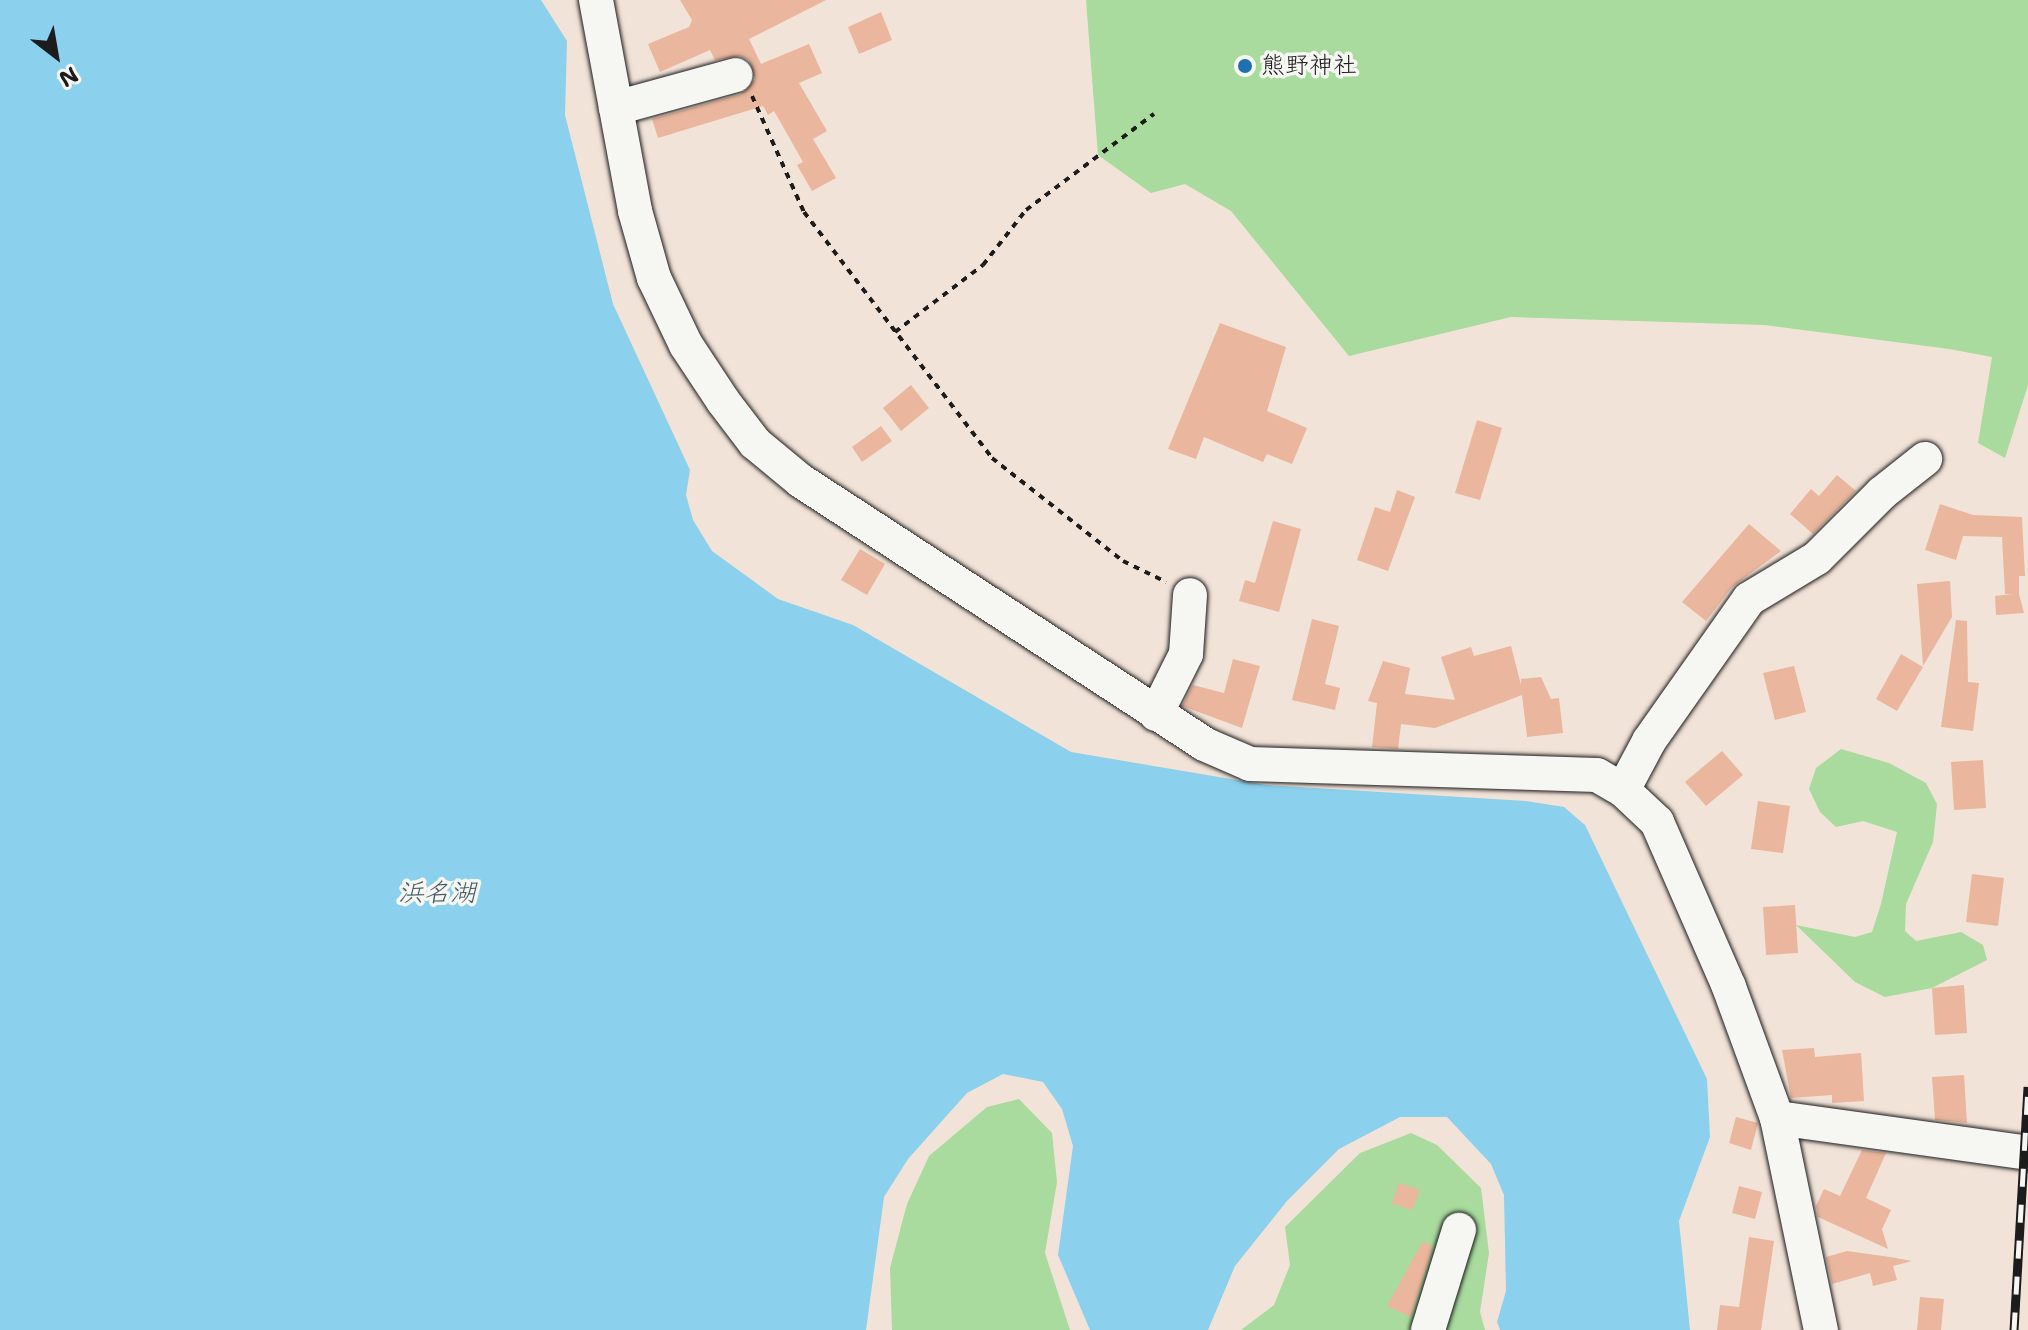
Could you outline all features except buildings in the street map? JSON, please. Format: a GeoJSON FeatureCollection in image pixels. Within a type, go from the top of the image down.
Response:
{"type":"FeatureCollection","features":[{"type":"Feature","properties":{"kind":"street"},"geometry":{"type":"LineString","coordinates":[[596,0],[635,211],[654,278],[686,345],[755,443],[801,481],[1156,714],[1204,744],[1250,764],[1597,775],[1623,790],[1657,822],[1682,872],[1777,1118],[1821,1330]]}},
{"type":"Feature","properties":{"kind":"street"},"geometry":{"type":"LineString","coordinates":[[616,108],[736,75]]}},
{"type":"Feature","properties":{"kind":"street"},"geometry":{"type":"LineString","coordinates":[[1623,790],[1649,741],[1749,599],[1817,558],[1882,493],[1925,459]]}},
{"type":"Feature","properties":{"kind":"street"},"geometry":{"type":"LineString","coordinates":[[1156,714],[1186,654],[1190,595]]}},
{"type":"Feature","properties":{"kind":"street"},"geometry":{"type":"LineString","coordinates":[[1777,1118],[2028,1153]]}},
{"type":"Feature","properties":{"kind":"street"},"geometry":{"type":"LineString","coordinates":[[1428,1330],[1459,1230]]}},
{"type":"Feature","properties":{"kind":"path"},"geometry":{"type":"LineString","coordinates":[[736,75],[764,116],[804,212],[992,458],[1123,561],[1190,595]]}},
{"type":"Feature","properties":{"kind":"path"},"geometry":{"type":"LineString","coordinates":[[895,332],[983,265],[1026,210],[1154,114]]}},
{"type":"Feature","properties":{"kind":"green space"},"geometry":{"type":"Polygon","coordinates":[[[1086,0],[2028,0],[2028,385],[2005,458],[1978,443],[1992,357],[1949,349],[1764,325],[1511,317],[1349,356],[1231,211],[1185,184],[1151,193],[1098,155],[1086,0]]]}},
{"type":"Feature","properties":{"kind":"green space"},"geometry":{"type":"Polygon","coordinates":[[[1841,749],[1889,763],[1926,783],[1937,804],[1933,842],[1906,904],[1905,931],[1916,941],[1961,932],[1983,945],[1987,960],[1932,988],[1885,997],[1855,982],[1796,925],[1855,937],[1872,932],[1881,904],[1897,832],[1863,821],[1836,827],[1820,812],[1809,789],[1816,768],[1841,749]]]}},
{"type":"Feature","properties":{"kind":"green space"},"geometry":{"type":"Polygon","coordinates":[[[1019,1099],[1052,1133],[1057,1182],[1045,1253],[1070,1330],[892,1330],[890,1268],[907,1204],[929,1156],[987,1107],[1019,1099]]]}},
{"type":"Feature","properties":{"kind":"green space"},"geometry":{"type":"Polygon","coordinates":[[[1411,1133],[1437,1145],[1481,1188],[1489,1253],[1480,1312],[1485,1330],[1241,1330],[1274,1305],[1290,1265],[1285,1227],[1360,1153],[1411,1133]]]}},
{"type":"Feature","properties":{"kind":"water","name":"浜名湖"},"geometry":{"type":"Polygon","coordinates":[[[0,0],[541,0],[567,41],[565,115],[613,304],[690,470],[686,495],[693,520],[712,551],[778,599],[853,625],[1071,752],[1266,785],[1526,801],[1564,807],[1585,825],[1707,1079],[1710,1137],[1679,1221],[1690,1330],[1500,1330],[1497,1322],[1506,1291],[1504,1195],[1491,1164],[1447,1117],[1400,1117],[1339,1149],[1287,1201],[1235,1266],[1208,1330],[1090,1330],[1058,1255],[1073,1146],[1062,1109],[1043,1082],[1003,1074],[967,1093],[908,1159],[884,1197],[866,1330],[0,1330],[0,0]]]}},
{"type":"Feature","properties":{"kind":"railway"},"geometry":{"type":"LineString","coordinates":[[2014,1330],[2028,1086]]}},
{"type":"Feature","properties":{"kind":"place","name":"熊野神社"},"geometry":{"type":"Point","coordinates":[1245,66]}}]}
